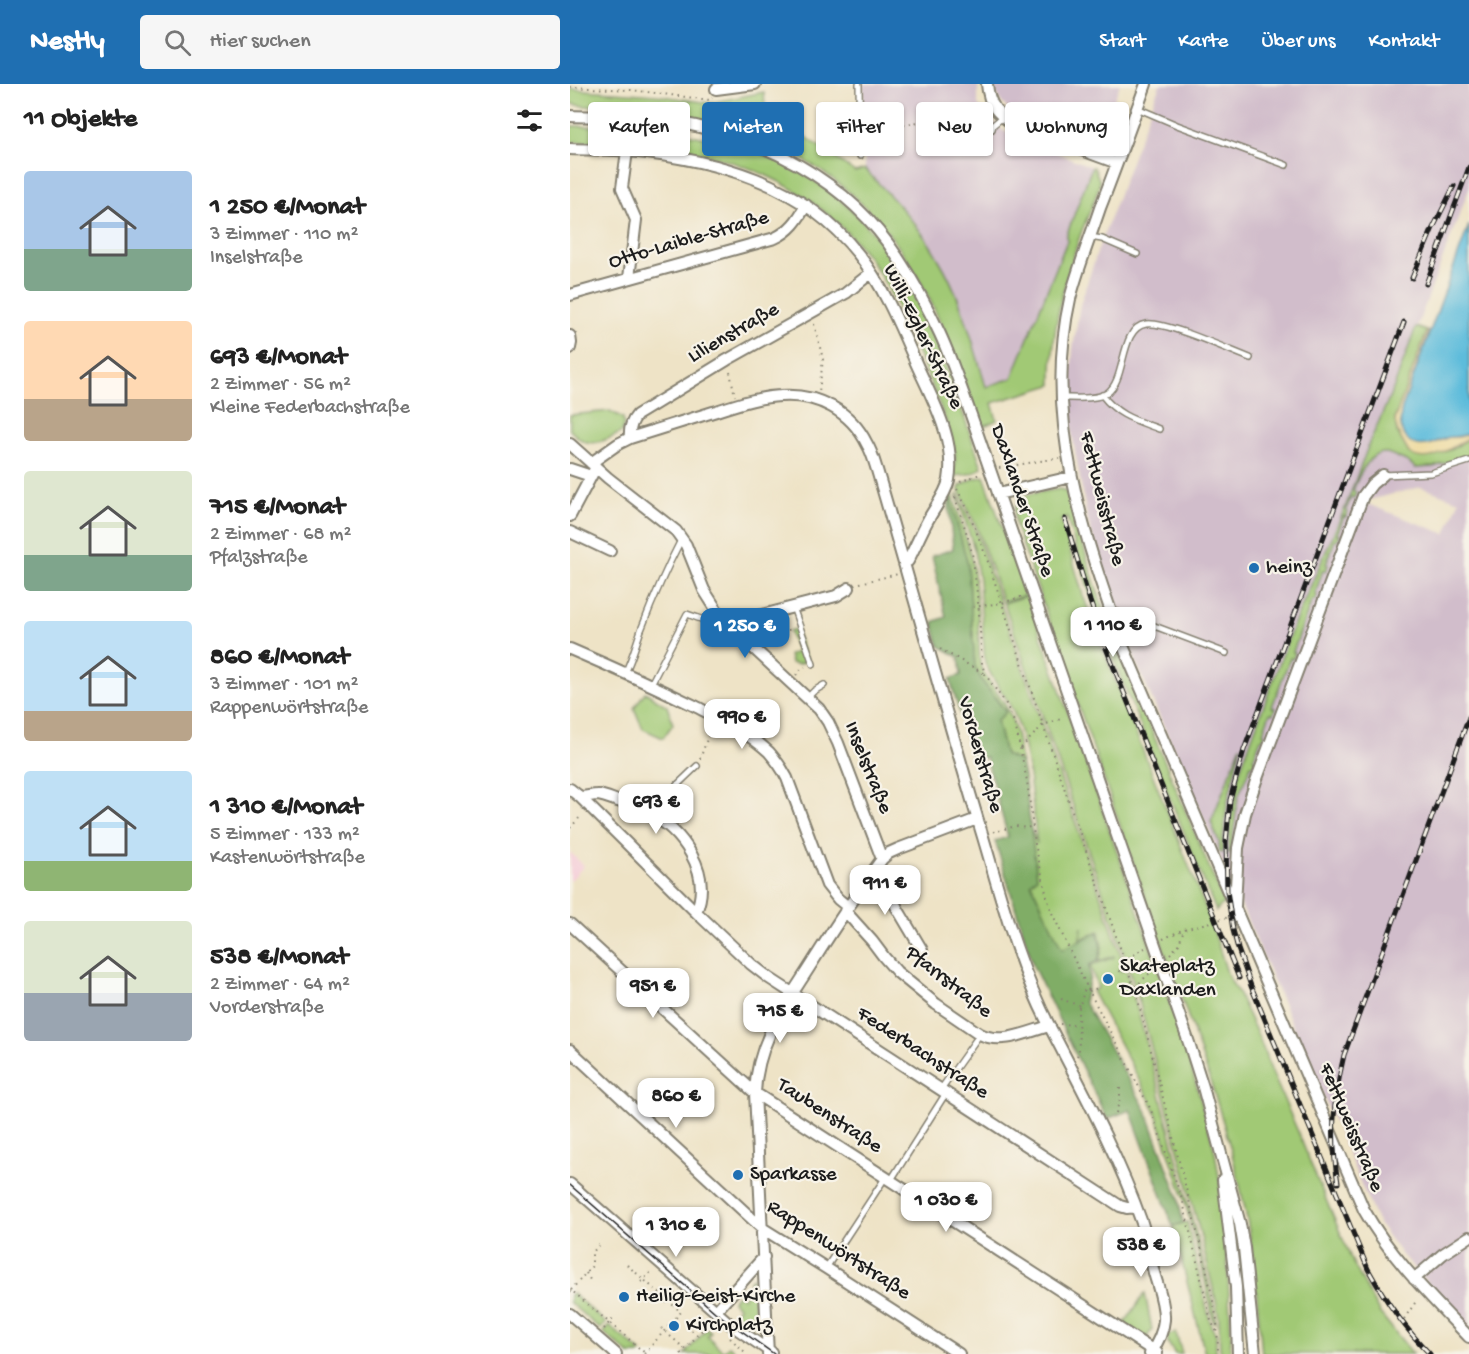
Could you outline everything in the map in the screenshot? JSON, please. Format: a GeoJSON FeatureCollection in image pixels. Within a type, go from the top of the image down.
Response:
{"type":"FeatureCollection","features":[{"type":"Feature","properties":{"kind":"street"},"geometry":{"type":"LineString","coordinates":[[716,89],[755,84]]}},
{"type":"Feature","properties":{"kind":"street"},"geometry":{"type":"LineString","coordinates":[[987,84],[992,106],[1014,125],[1117,163]]}},
{"type":"Feature","properties":{"kind":"street","name":"Fettweisstraße"},"geometry":{"type":"LineString","coordinates":[[1146,84],[1090,237],[1070,299],[1062,368],[1062,398],[1064,438],[1071,477],[1110,610],[1123,646],[1364,1210],[1378,1234],[1414,1279],[1469,1337]]}},
{"type":"Feature","properties":{"kind":"street","name":"Daxlander Straße"},"geometry":{"type":"LineString","coordinates":[[573,115],[669,121],[753,142],[793,161],[814,173],[874,225],[917,288],[941,336],[971,415],[1203,1087],[1241,1232],[1255,1354]]}},
{"type":"Feature","properties":{"kind":"street","name":"Willi-Egler-Straße"},"geometry":{"type":"LineString","coordinates":[[570,149],[588,150]]}},
{"type":"Feature","properties":{"kind":"street"},"geometry":{"type":"LineString","coordinates":[[626,156],[622,188],[636,220],[629,278]]}},
{"type":"Feature","properties":{"kind":"street","name":"Willi-Egler-Straße"},"geometry":{"type":"LineString","coordinates":[[666,156],[724,167],[787,193],[806,205],[836,230],[859,255],[871,273],[890,306],[938,412],[951,455],[949,482],[905,567]]}},
{"type":"Feature","properties":{"kind":"street","name":"Otto-Laible-Straße"},"geometry":{"type":"LineString","coordinates":[[570,295],[775,238],[791,228],[806,205]]}},
{"type":"Feature","properties":{"kind":"street","name":"Lilienstraße"},"geometry":{"type":"LineString","coordinates":[[630,438],[631,426],[637,415],[727,360],[846,293],[871,273]]}},
{"type":"Feature","properties":{"kind":"street"},"geometry":{"type":"LineString","coordinates":[[570,336],[572,343],[570,348]]}},
{"type":"Feature","properties":{"kind":"street","name":"Vorderstraße"},"geometry":{"type":"LineString","coordinates":[[593,469],[618,444],[630,438],[737,405],[779,396],[806,397],[832,406],[854,423],[869,446],[977,819],[1029,980],[1099,1123],[1142,1225],[1164,1316],[1162,1331],[1154,1353]]}},
{"type":"Feature","properties":{"kind":"street","name":"Inselstraße"},"geometry":{"type":"LineString","coordinates":[[570,444],[593,469],[668,524],[682,539],[704,590],[723,620],[819,709],[838,743],[892,898],[922,950]]}},
{"type":"Feature","properties":{"kind":"street"},"geometry":{"type":"LineString","coordinates":[[570,469],[593,469],[570,516]]}},
{"type":"Feature","properties":{"kind":"street","name":"Fettweisstraße"},"geometry":{"type":"LineString","coordinates":[[1236,912],[1238,848],[1245,814],[1256,781],[1363,496],[1372,484],[1383,476]]}},
{"type":"Feature","properties":{"kind":"street"},"geometry":{"type":"LineString","coordinates":[[998,494],[1071,477]]}},
{"type":"Feature","properties":{"kind":"street"},"geometry":{"type":"LineString","coordinates":[[570,532],[610,551]]}},
{"type":"Feature","properties":{"kind":"street"},"geometry":{"type":"LineString","coordinates":[[735,630],[749,619],[836,596],[849,588]]}},
{"type":"Feature","properties":{"kind":"street","name":"Pfarrstraße"},"geometry":{"type":"LineString","coordinates":[[570,649],[651,684],[715,716],[770,753],[782,768],[797,802],[827,885],[897,972],[936,1004],[986,1037],[1000,1039],[1052,1025]]}},
{"type":"Feature","properties":{"kind":"street","name":"Federbachstraße"},"geometry":{"type":"LineString","coordinates":[[570,789],[696,912],[769,978],[1120,1206],[1135,1207]]}},
{"type":"Feature","properties":{"kind":"street"},"geometry":{"type":"LineString","coordinates":[[580,797],[600,795],[639,808],[666,825],[690,852],[699,874],[701,891],[696,912]]}},
{"type":"Feature","properties":{"kind":"street"},"geometry":{"type":"LineString","coordinates":[[770,1353],[755,1093],[756,1076],[763,1048],[775,1023],[846,909],[879,862],[898,849],[977,819]]}},
{"type":"Feature","properties":{"kind":"street","name":"Taubenstraße"},"geometry":{"type":"LineString","coordinates":[[570,924],[755,1093],[1154,1353]]}},
{"type":"Feature","properties":{"kind":"street","name":"Rappenwörtstraße"},"geometry":{"type":"LineString","coordinates":[[570,1050],[762,1228],[959,1354]]}},
{"type":"Feature","properties":{"kind":"street","name":"Daxlander Straße"},"geometry":{"type":"LineString","coordinates":[[1220,1153],[1236,1287],[1238,1354]]}},
{"type":"Feature","properties":{"kind":"street"},"geometry":{"type":"LineString","coordinates":[[570,1184],[730,1324],[770,1353]]}},
{"type":"Feature","properties":{"kind":"street"},"geometry":{"type":"LineString","coordinates":[[1414,1279],[1443,1254],[1469,1237]]}},
{"type":"Feature","properties":{"kind":"street"},"geometry":{"type":"LineString","coordinates":[[716,1311],[764,1257]]}},
{"type":"Feature","properties":{"kind":"street"},"geometry":{"type":"LineString","coordinates":[[570,1314],[616,1354]]}},
{"type":"Feature","properties":{"kind":"lane"},"geometry":{"type":"LineString","coordinates":[[859,84],[859,102]]}},
{"type":"Feature","properties":{"kind":"lane"},"geometry":{"type":"LineString","coordinates":[[1137,108],[1286,165]]}},
{"type":"Feature","properties":{"kind":"lane"},"geometry":{"type":"LineString","coordinates":[[993,127],[1003,117]]}},
{"type":"Feature","properties":{"kind":"lane"},"geometry":{"type":"LineString","coordinates":[[1090,237],[1102,239],[1137,254]]}},
{"type":"Feature","properties":{"kind":"lane"},"geometry":{"type":"LineString","coordinates":[[1062,398],[1084,398],[1108,393],[1115,384],[1131,335],[1136,328],[1144,324],[1155,324],[1179,330],[1250,358]]}},
{"type":"Feature","properties":{"kind":"lane"},"geometry":{"type":"LineString","coordinates":[[1102,395],[1110,406],[1126,416],[1159,429]]}},
{"type":"Feature","properties":{"kind":"lane"},"geometry":{"type":"LineString","coordinates":[[1383,476],[1431,473],[1469,461]]}},
{"type":"Feature","properties":{"kind":"lane"},"geometry":{"type":"LineString","coordinates":[[625,673],[653,602],[682,539]]}},
{"type":"Feature","properties":{"kind":"lane"},"geometry":{"type":"LineString","coordinates":[[793,606],[811,665]]}},
{"type":"Feature","properties":{"kind":"lane"},"geometry":{"type":"LineString","coordinates":[[1110,610],[1226,653]]}},
{"type":"Feature","properties":{"kind":"lane"},"geometry":{"type":"LineString","coordinates":[[651,684],[687,614],[709,621],[723,620]]}},
{"type":"Feature","properties":{"kind":"lane"},"geometry":{"type":"LineString","coordinates":[[808,697],[824,685]]}},
{"type":"Feature","properties":{"kind":"lane"},"geometry":{"type":"LineString","coordinates":[[648,813],[697,766]]}},
{"type":"Feature","properties":{"kind":"lane"},"geometry":{"type":"LineString","coordinates":[[826,1268],[888,1178],[980,1034]]}},
{"type":"Feature","properties":{"kind":"path"},"geometry":{"type":"LineString","coordinates":[[570,87],[631,90],[710,100],[716,89]]}},
{"type":"Feature","properties":{"kind":"path"},"geometry":{"type":"LineString","coordinates":[[810,312],[817,330],[823,359],[821,384]]}},
{"type":"Feature","properties":{"kind":"path"},"geometry":{"type":"LineString","coordinates":[[727,360],[737,405]]}},
{"type":"Feature","properties":{"kind":"path"},"geometry":{"type":"LineString","coordinates":[[955,485],[962,480],[990,471],[1068,457]]}},
{"type":"Feature","properties":{"kind":"path"},"geometry":{"type":"LineString","coordinates":[[955,485],[976,529],[1134,988],[1205,1263],[1214,1303],[1218,1354]]}},
{"type":"Feature","properties":{"kind":"path"},"geometry":{"type":"LineString","coordinates":[[955,485],[955,498],[973,558],[979,606],[982,664],[985,674],[1012,714],[1027,781],[1035,844],[1052,912],[1086,986],[1151,1110],[1183,1202],[1211,1321],[1218,1334]]}},
{"type":"Feature","properties":{"kind":"path"},"geometry":{"type":"LineString","coordinates":[[849,588],[905,567]]}},
{"type":"Feature","properties":{"kind":"path"},"geometry":{"type":"LineString","coordinates":[[973,607],[1002,603],[1033,594]]}},
{"type":"Feature","properties":{"kind":"path"},"geometry":{"type":"LineString","coordinates":[[758,641],[789,629]]}},
{"type":"Feature","properties":{"kind":"path"},"geometry":{"type":"LineString","coordinates":[[928,650],[937,647],[985,674]]}},
{"type":"Feature","properties":{"kind":"path"},"geometry":{"type":"LineString","coordinates":[[796,675],[801,669],[811,665]]}},
{"type":"Feature","properties":{"kind":"path"},"geometry":{"type":"LineString","coordinates":[[1020,748],[1044,725],[1075,715]]}},
{"type":"Feature","properties":{"kind":"path"},"geometry":{"type":"LineString","coordinates":[[697,766],[715,716]]}},
{"type":"Feature","properties":{"kind":"path"},"geometry":{"type":"LineString","coordinates":[[570,828],[589,808]]}},
{"type":"Feature","properties":{"kind":"path"},"geometry":{"type":"LineString","coordinates":[[990,833],[1016,826],[1026,828],[1033,826]]}},
{"type":"Feature","properties":{"kind":"path"},"geometry":{"type":"LineString","coordinates":[[1125,963],[1137,952],[1184,929],[1236,912]]}},
{"type":"Feature","properties":{"kind":"path"},"geometry":{"type":"LineString","coordinates":[[1134,988],[1179,944],[1184,929]]}},
{"type":"Feature","properties":{"kind":"path"},"geometry":{"type":"LineString","coordinates":[[1119,971],[1127,968]]}},
{"type":"Feature","properties":{"kind":"path"},"geometry":{"type":"LineString","coordinates":[[1069,1062],[1076,1058],[1079,1052],[1078,1011],[1086,986]]}},
{"type":"Feature","properties":{"kind":"path"},"geometry":{"type":"LineString","coordinates":[[1089,991],[1098,988]]}},
{"type":"Feature","properties":{"kind":"path"},"geometry":{"type":"LineString","coordinates":[[1061,999],[1080,1006]]}},
{"type":"Feature","properties":{"kind":"path"},"geometry":{"type":"LineString","coordinates":[[1052,1025],[1078,1025]]}},
{"type":"Feature","properties":{"kind":"path"},"geometry":{"type":"LineString","coordinates":[[1116,1113],[1120,1086]]}},
{"type":"Feature","properties":{"kind":"path"},"geometry":{"type":"LineString","coordinates":[[599,1245],[592,1254],[592,1266],[571,1291],[645,1353],[681,1312],[627,1265]]}},
{"type":"Feature","properties":{"kind":"path"},"geometry":{"type":"LineString","coordinates":[[586,1273],[592,1283]]}},
{"type":"Feature","properties":{"kind":"path"},"geometry":{"type":"LineString","coordinates":[[641,1282],[649,1273]]}},
{"type":"Feature","properties":{"kind":"path"},"geometry":{"type":"LineString","coordinates":[[1404,1319],[1424,1290]]}},
{"type":"Feature","properties":{"kind":"path"},"geometry":{"type":"LineString","coordinates":[[667,1302],[675,1293]]}},
{"type":"Feature","properties":{"kind":"path"},"geometry":{"type":"LineString","coordinates":[[681,1354],[711,1320],[703,1314],[690,1329],[697,1335]]}},
{"type":"Feature","properties":{"kind":"path"},"geometry":{"type":"LineString","coordinates":[[609,1323],[613,1318]]}},
{"type":"Feature","properties":{"kind":"path"},"geometry":{"type":"LineString","coordinates":[[661,1328],[685,1349]]}},
{"type":"Feature","properties":{"kind":"path"},"geometry":{"type":"LineString","coordinates":[[727,1335],[747,1354]]}},
{"type":"Feature","properties":{"kind":"shaded area"},"geometry":{"type":"Polygon","coordinates":[[[863,84],[978,84],[978,102],[916,102],[916,156],[993,156],[993,121],[1005,132],[1005,156],[1065,156],[1092,167],[1067,234],[1067,241],[1012,378],[986,387],[959,302],[938,257],[916,224],[865,169],[865,156],[904,156],[904,102],[863,102],[863,84]]]}},
{"type":"Feature","properties":{"kind":"shaded area"},"geometry":{"type":"Polygon","coordinates":[[[993,84],[1120,84],[1113,102],[1005,102],[1005,106],[993,84]]]}},
{"type":"Feature","properties":{"kind":"shaded area"},"geometry":{"type":"Polygon","coordinates":[[[1160,84],[1469,84],[1469,189],[1394,387],[1386,453],[1409,462],[1415,468],[1433,467],[1469,456],[1469,1329],[1402,1255],[1377,1221],[1128,643],[1087,517],[1072,434],[1070,390],[1073,348],[1080,305],[1160,84]],[[1421,487],[1369,500],[1367,504],[1446,534],[1459,501],[1421,487]]]}},
{"type":"Feature","properties":{"kind":"shaded area"},"geometry":{"type":"Polygon","coordinates":[[[570,852],[584,866],[570,881],[570,852]]]}},
{"type":"Feature","properties":{"kind":"green space"},"geometry":{"type":"Polygon","coordinates":[[[570,89],[656,95],[703,102],[702,120],[690,117],[690,102],[588,102],[588,106],[570,103],[570,89]]]}},
{"type":"Feature","properties":{"kind":"green space"},"geometry":{"type":"Polygon","coordinates":[[[764,92],[765,102],[715,102],[764,92]]]}},
{"type":"Feature","properties":{"kind":"green space"},"geometry":{"type":"Polygon","coordinates":[[[570,126],[588,126],[588,142],[570,142],[570,126]]]}},
{"type":"Feature","properties":{"kind":"green space"},"geometry":{"type":"Polygon","coordinates":[[[690,136],[702,138],[702,154],[690,151],[690,136]]]}},
{"type":"Feature","properties":{"kind":"green space"},"geometry":{"type":"Polygon","coordinates":[[[804,136],[816,144],[816,156],[833,156],[855,172],[865,169],[922,234],[954,289],[986,387],[1012,378],[1067,241],[1067,234],[1092,167],[1094,167],[1100,182],[1067,275],[1053,346],[1052,385],[992,403],[997,420],[982,427],[943,328],[911,265],[892,237],[870,212],[847,190],[796,156],[804,156],[804,136]]]}},
{"type":"Feature","properties":{"kind":"green space"},"geometry":{"type":"Polygon","coordinates":[[[710,156],[765,156],[799,171],[837,197],[871,231],[902,273],[926,319],[947,368],[982,467],[979,470],[953,476],[954,445],[932,387],[902,316],[889,290],[866,254],[836,222],[804,196],[769,177],[733,162],[710,156]]]}},
{"type":"Feature","properties":{"kind":"green space"},"geometry":{"type":"Polygon","coordinates":[[[1416,327],[1427,331],[1395,418],[1397,432],[1409,453],[1443,452],[1453,449],[1469,438],[1469,456],[1433,467],[1415,468],[1387,453],[1379,454],[1369,461],[1357,480],[1353,491],[1356,492],[1354,498],[1351,497],[1346,510],[1348,512],[1337,534],[1340,535],[1335,540],[1326,564],[1328,565],[1326,571],[1323,570],[1315,594],[1317,595],[1315,600],[1312,600],[1293,652],[1295,653],[1293,659],[1290,658],[1272,707],[1275,708],[1273,714],[1270,713],[1263,733],[1265,734],[1253,759],[1256,760],[1254,765],[1251,765],[1238,797],[1231,853],[1228,853],[1230,822],[1239,773],[1293,626],[1345,508],[1416,327]]]}},
{"type":"Feature","properties":{"kind":"green space"},"geometry":{"type":"Polygon","coordinates":[[[610,411],[623,418],[624,424],[622,432],[614,436],[591,443],[577,437],[570,430],[570,415],[610,411]]]}},
{"type":"Feature","properties":{"kind":"green space"},"geometry":{"type":"Polygon","coordinates":[[[984,476],[1026,595],[1003,602],[977,528],[959,490],[960,486],[984,476]]]}},
{"type":"Feature","properties":{"kind":"green space"},"geometry":{"type":"Polygon","coordinates":[[[1064,490],[1068,495],[1116,646],[1224,902],[1216,911],[1109,649],[1067,518],[1061,520],[1083,595],[1103,650],[1211,922],[1228,976],[1260,1040],[1353,1263],[1379,1312],[1413,1354],[1262,1354],[1250,1236],[1228,1138],[1203,1059],[1016,526],[1016,506],[1019,500],[1032,494],[1064,490]]]}},
{"type":"Feature","properties":{"kind":"green space"},"geometry":{"type":"Polygon","coordinates":[[[957,495],[977,535],[1125,967],[1118,970],[1120,972],[1126,969],[1204,1265],[1216,1324],[1213,1320],[1185,1202],[1155,1110],[1092,991],[1098,988],[1090,966],[1114,956],[1099,961],[1102,948],[1099,931],[1081,939],[1082,927],[1079,942],[1074,947],[1053,951],[1035,918],[1023,832],[1032,831],[1037,844],[1023,742],[1013,711],[985,663],[979,580],[974,549],[957,495]]]}},
{"type":"Feature","properties":{"kind":"green space"},"geometry":{"type":"Polygon","coordinates":[[[953,496],[975,580],[980,665],[1011,716],[1021,762],[1005,755],[997,721],[1006,711],[982,681],[975,666],[968,565],[950,497],[953,496]]]}},
{"type":"Feature","properties":{"kind":"green space"},"geometry":{"type":"Polygon","coordinates":[[[948,497],[950,497],[968,565],[975,666],[982,681],[1006,712],[997,721],[1005,755],[1021,762],[1037,877],[1031,883],[1062,949],[1098,932],[1101,949],[1098,961],[1089,965],[1090,977],[1084,1002],[1146,1110],[1178,1196],[1183,1223],[1173,1226],[1130,1110],[1107,1119],[1034,968],[995,841],[1008,837],[986,757],[973,760],[950,679],[961,675],[959,657],[939,646],[933,622],[946,617],[932,556],[953,549],[948,497]]]}},
{"type":"Feature","properties":{"kind":"green space"},"geometry":{"type":"Polygon","coordinates":[[[1027,596],[1184,1045],[1215,1152],[1225,1215],[1231,1336],[1228,1354],[1220,1354],[1216,1301],[1137,993],[1004,603],[1027,596]]]}},
{"type":"Feature","properties":{"kind":"green space"},"geometry":{"type":"Polygon","coordinates":[[[795,629],[807,661],[798,664],[791,663],[789,655],[797,652],[789,631],[795,629]]]}},
{"type":"Feature","properties":{"kind":"green space"},"geometry":{"type":"Polygon","coordinates":[[[645,692],[667,706],[673,724],[663,738],[643,729],[634,708],[645,692]]]}},
{"type":"Feature","properties":{"kind":"green space"},"geometry":{"type":"Polygon","coordinates":[[[1241,745],[1227,804],[1223,853],[1219,851],[1219,842],[1211,822],[1241,745]]]}},
{"type":"Feature","properties":{"kind":"green space"},"geometry":{"type":"Polygon","coordinates":[[[1187,1222],[1211,1326],[1216,1334],[1216,1354],[1205,1354],[1173,1226],[1187,1222]]]}},
{"type":"Feature","properties":{"kind":"green space"},"geometry":{"type":"Polygon","coordinates":[[[753,1277],[755,1323],[751,1326],[734,1314],[739,1307],[732,1301],[738,1294],[743,1298],[746,1294],[742,1290],[745,1286],[749,1290],[753,1286],[749,1282],[753,1277]]]}},
{"type":"Feature","properties":{"kind":"green space"},"geometry":{"type":"Polygon","coordinates":[[[572,1293],[606,1323],[600,1329],[570,1303],[572,1293]]]}},
{"type":"Feature","properties":{"kind":"green space"},"geometry":{"type":"Polygon","coordinates":[[[1145,1293],[1152,1330],[1146,1338],[1124,1324],[1145,1293]]]}},
{"type":"Feature","properties":{"kind":"green space"},"geometry":{"type":"Polygon","coordinates":[[[609,1326],[641,1352],[629,1354],[603,1332],[609,1326]]]}},
{"type":"Feature","properties":{"kind":"green space"},"geometry":{"type":"Polygon","coordinates":[[[707,1328],[711,1332],[707,1336],[723,1351],[729,1346],[739,1354],[685,1354],[707,1328]]]}},
{"type":"Feature","properties":{"kind":"green space"},"geometry":{"type":"Polygon","coordinates":[[[1176,1333],[1181,1354],[1175,1354],[1168,1343],[1167,1335],[1176,1333]]]}},
{"type":"Feature","properties":{"kind":"sand"},"geometry":{"type":"Polygon","coordinates":[[[1427,331],[1429,332],[1402,408],[1403,433],[1409,441],[1420,445],[1469,434],[1469,438],[1440,454],[1424,458],[1409,453],[1398,432],[1395,418],[1427,331]]]}},
{"type":"Feature","properties":{"kind":"water"},"geometry":{"type":"Polygon","coordinates":[[[1469,225],[1469,434],[1431,444],[1415,444],[1405,437],[1402,431],[1402,408],[1469,225]]]}},
{"type":"Feature","properties":{"kind":"tram line"},"geometry":{"type":"LineString","coordinates":[[570,1185],[715,1312],[774,1354]]}},
{"type":"Feature","properties":{"kind":"railway"},"geometry":{"type":"LineString","coordinates":[[1426,284],[1469,167]]}},
{"type":"Feature","properties":{"kind":"railway"},"geometry":{"type":"LineString","coordinates":[[1412,278],[1454,186]]}},
{"type":"Feature","properties":{"kind":"railway"},"geometry":{"type":"LineString","coordinates":[[1404,322],[1244,750],[1230,800],[1226,842],[1227,891],[1233,930],[1251,986],[1368,1269],[1396,1314],[1430,1354]]}},
{"type":"Feature","properties":{"kind":"railway"},"geometry":{"type":"LineString","coordinates":[[1065,519],[1106,648],[1239,978]]}},
{"type":"Feature","properties":{"kind":"railway"},"geometry":{"type":"LineString","coordinates":[[1338,1183],[1333,1134],[1337,1088],[1344,1055],[1469,717]]}},
{"type":"Feature","properties":{"kind":"place","name":"heinz"},"geometry":{"type":"Point","coordinates":[1254,568]}},
{"type":"Feature","properties":{"kind":"place","name":"Skateplatz Daxlanden"},"geometry":{"type":"Point","coordinates":[1108,979]}},
{"type":"Feature","properties":{"kind":"place","name":"Sparkasse"},"geometry":{"type":"Point","coordinates":[738,1175]}},
{"type":"Feature","properties":{"kind":"place","name":"Heilig-Geist-Kirche"},"geometry":{"type":"Point","coordinates":[624,1297]}},
{"type":"Feature","properties":{"kind":"place","name":"Kirchplatz"},"geometry":{"type":"Point","coordinates":[674,1326]}}]}
